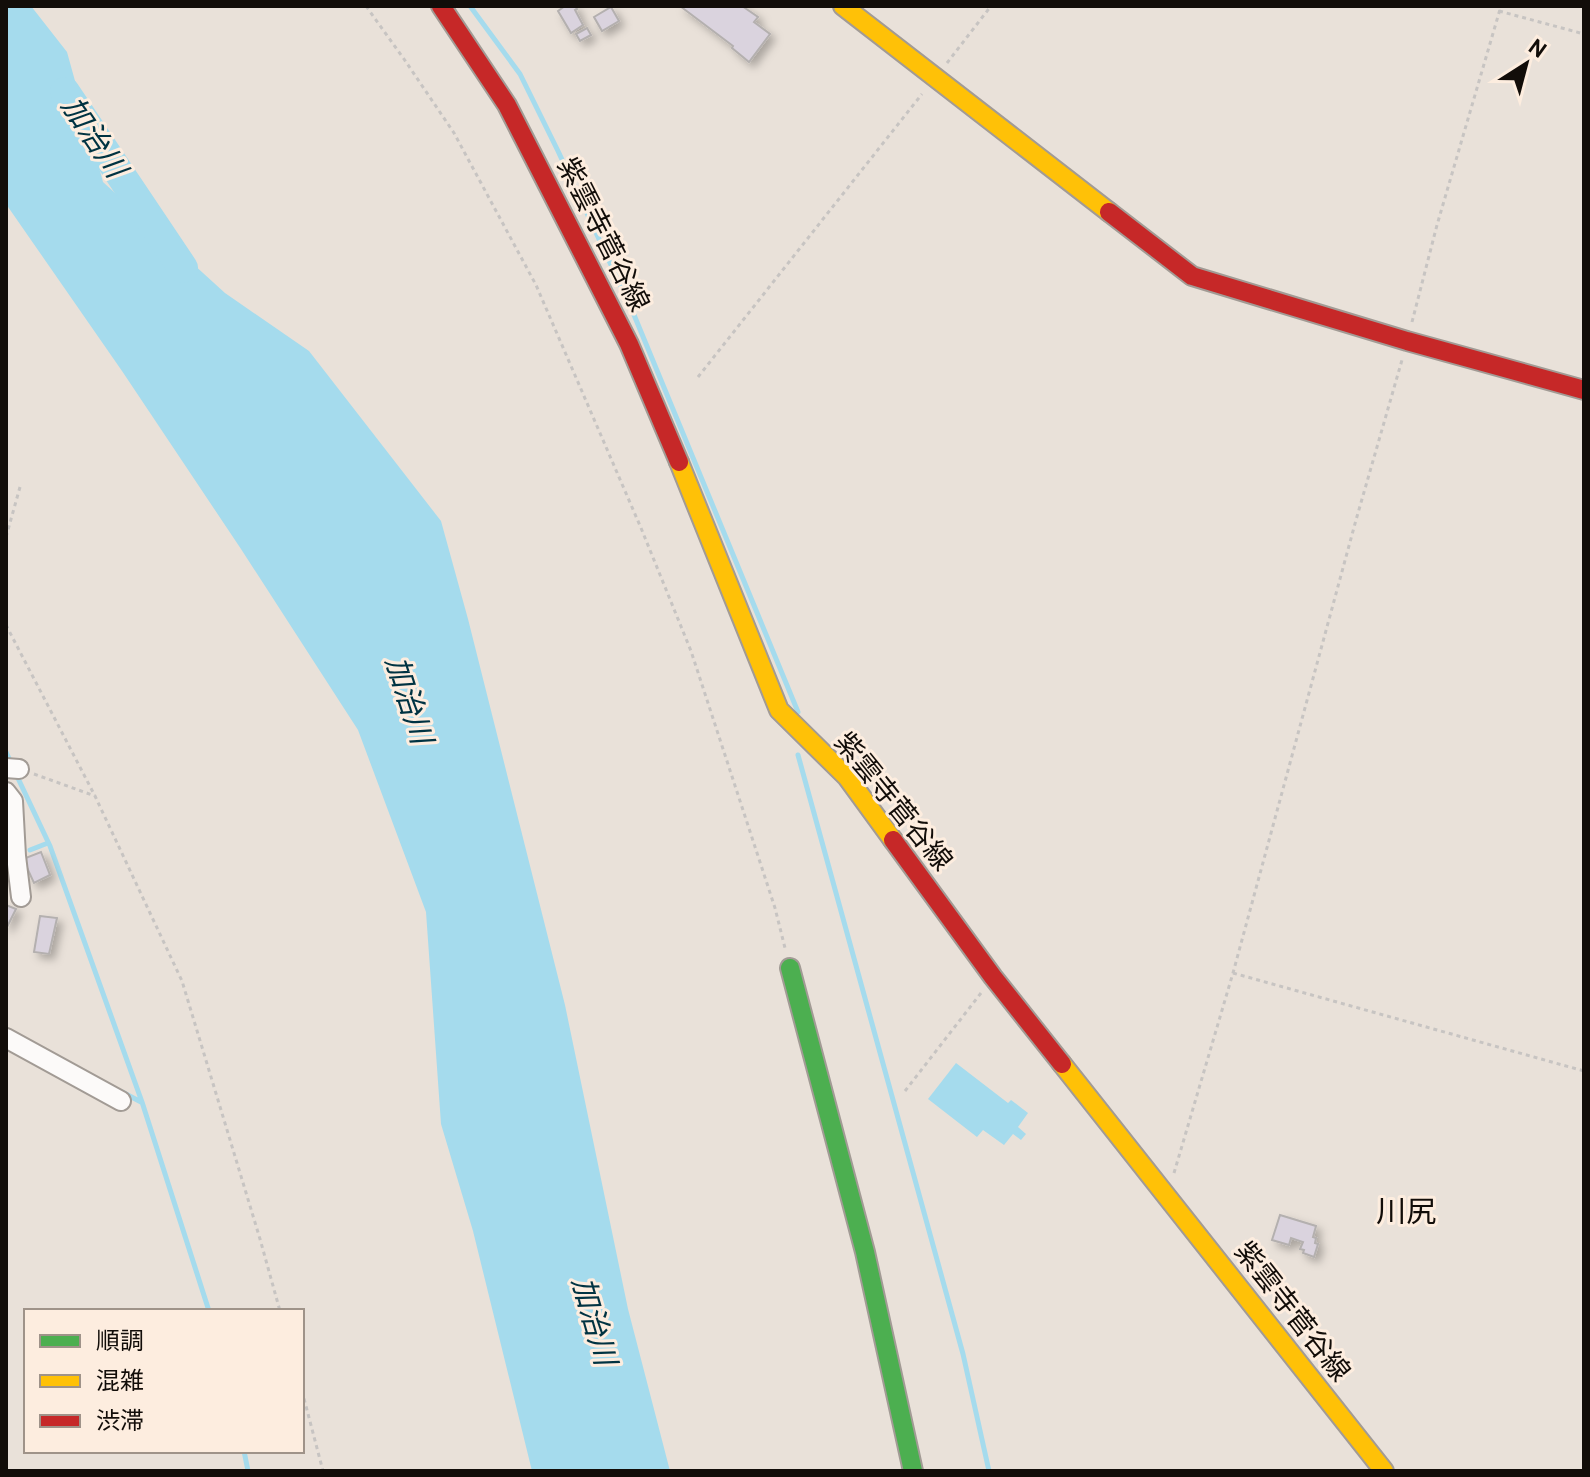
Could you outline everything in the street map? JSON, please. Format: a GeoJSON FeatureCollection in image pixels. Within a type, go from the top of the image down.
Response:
{"type":"FeatureCollection","features":[{"type":"Feature","properties":{"kind":"main road","name":"紫雲寺菅谷線"},"geometry":{"type":"LineString","coordinates":[[441,6],[507,105],[629,344],[779,710],[847,777],[993,977],[1384,1471]]}},
{"type":"Feature","properties":{"kind":"main road"},"geometry":{"type":"LineString","coordinates":[[843,6],[1192,276],[1584,390]]}},
{"type":"Feature","properties":{"kind":"main road"},"geometry":{"type":"LineString","coordinates":[[790,968],[865,1252],[913,1471]]}},
{"type":"Feature","properties":{"kind":"street"},"geometry":{"type":"LineString","coordinates":[[6,792],[13,801],[21,897]]}},
{"type":"Feature","properties":{"kind":"street"},"geometry":{"type":"LineString","coordinates":[[6,1038],[121,1101]]}},
{"type":"Feature","properties":{"kind":"path"},"geometry":{"type":"LineString","coordinates":[[366,6],[454,133],[536,285],[691,651],[775,908],[790,968]]}},
{"type":"Feature","properties":{"kind":"path"},"geometry":{"type":"LineString","coordinates":[[698,377],[991,6]]}},
{"type":"Feature","properties":{"kind":"path"},"geometry":{"type":"LineString","coordinates":[[1167,1196],[1233,973],[1437,225],[1500,9],[1584,34]]}},
{"type":"Feature","properties":{"kind":"path"},"geometry":{"type":"LineString","coordinates":[[6,537],[20,487]]}},
{"type":"Feature","properties":{"kind":"path"},"geometry":{"type":"LineString","coordinates":[[6,625],[95,796],[182,981],[279,1309]]}},
{"type":"Feature","properties":{"kind":"path"},"geometry":{"type":"LineString","coordinates":[[13,768],[95,796]]}},
{"type":"Feature","properties":{"kind":"path"},"geometry":{"type":"LineString","coordinates":[[1233,973],[1584,1071]]}},
{"type":"Feature","properties":{"kind":"path"},"geometry":{"type":"LineString","coordinates":[[905,1091],[993,977]]}},
{"type":"Feature","properties":{"kind":"path"},"geometry":{"type":"LineString","coordinates":[[304,1399],[323,1471]]}},
{"type":"Feature","properties":{"kind":"water"},"geometry":{"type":"Polygon","coordinates":[[[6,6],[31,6],[67,52],[103,182],[225,293],[309,351],[441,521],[565,1005],[628,1309],[670,1471],[532,1471],[473,1231],[441,1124],[426,912],[358,730],[122,371],[6,204],[6,6]]]}},
{"type":"Feature","properties":{"kind":"water"},"geometry":{"type":"Polygon","coordinates":[[[956,1063],[1008,1103],[1011,1100],[1028,1113],[1018,1127],[1026,1134],[1021,1140],[1013,1134],[1004,1145],[983,1130],[977,1137],[928,1099],[956,1063]]]}},
{"type":"Feature","properties":{"kind":"building"},"geometry":{"type":"Polygon","coordinates":[[[565,6],[575,6],[583,25],[571,33],[558,11],[565,6]]]}},
{"type":"Feature","properties":{"kind":"building"},"geometry":{"type":"Polygon","coordinates":[[[680,6],[742,6],[758,17],[754,22],[770,34],[749,62],[680,6]]]}},
{"type":"Feature","properties":{"kind":"building"},"geometry":{"type":"Polygon","coordinates":[[[611,7],[619,21],[602,31],[594,17],[611,7]]]}},
{"type":"Feature","properties":{"kind":"building"},"geometry":{"type":"Polygon","coordinates":[[[587,28],[591,35],[580,41],[576,34],[587,28]]]}},
{"type":"Feature","properties":{"kind":"building"},"geometry":{"type":"Polygon","coordinates":[[[41,852],[50,875],[34,883],[23,859],[41,852]]]}},
{"type":"Feature","properties":{"kind":"building"},"geometry":{"type":"Polygon","coordinates":[[[6,905],[16,909],[7,927],[6,927],[6,905]]]}},
{"type":"Feature","properties":{"kind":"building"},"geometry":{"type":"Polygon","coordinates":[[[40,916],[57,918],[49,954],[34,952],[40,916]]]}},
{"type":"Feature","properties":{"kind":"building"},"geometry":{"type":"Polygon","coordinates":[[[1280,1215],[1316,1226],[1313,1237],[1318,1244],[1314,1257],[1300,1249],[1303,1242],[1291,1238],[1289,1245],[1272,1240],[1280,1215]]]}},
{"type":"Feature","properties":{"kind":"waterway"},"geometry":{"type":"LineString","coordinates":[[470,6],[520,74],[632,310],[798,712]]}},
{"type":"Feature","properties":{"kind":"waterway","name":"加治川"},"geometry":{"type":"LineString","coordinates":[[65,92],[183,268]]}},
{"type":"Feature","properties":{"kind":"waterway"},"geometry":{"type":"LineString","coordinates":[[6,752],[12,765]]}},
{"type":"Feature","properties":{"kind":"waterway"},"geometry":{"type":"LineString","coordinates":[[798,755],[963,1354],[989,1471]]}},
{"type":"Feature","properties":{"kind":"waterway"},"geometry":{"type":"LineString","coordinates":[[16,774],[50,846],[142,1102],[208,1309]]}},
{"type":"Feature","properties":{"kind":"waterway"},"geometry":{"type":"LineString","coordinates":[[30,850],[48,843]]}},
{"type":"Feature","properties":{"kind":"waterway"},"geometry":{"type":"LineString","coordinates":[[6,860],[10,878],[6,877]]}},
{"type":"Feature","properties":{"kind":"waterway"},"geometry":{"type":"LineString","coordinates":[[122,1092],[141,1102]]}},
{"type":"Feature","properties":{"kind":"waterway"},"geometry":{"type":"LineString","coordinates":[[244,1453],[248,1471]]}},
{"type":"Feature","properties":{"kind":"traffic: fast"},"geometry":{"type":"LineString","coordinates":[[790,968],[865,1252],[913,1471]]}},
{"type":"Feature","properties":{"kind":"traffic: slow"},"geometry":{"type":"LineString","coordinates":[[843,6],[1109,212]]}},
{"type":"Feature","properties":{"kind":"traffic: slow"},"geometry":{"type":"LineString","coordinates":[[679,462],[779,710],[847,777],[893,840]]}},
{"type":"Feature","properties":{"kind":"traffic: slow"},"geometry":{"type":"LineString","coordinates":[[1062,1064],[1384,1471]]}},
{"type":"Feature","properties":{"kind":"traffic: jam"},"geometry":{"type":"LineString","coordinates":[[441,6],[507,105],[629,344],[679,462]]}},
{"type":"Feature","properties":{"kind":"traffic: jam"},"geometry":{"type":"LineString","coordinates":[[1109,212],[1192,276],[1584,390]]}},
{"type":"Feature","properties":{"kind":"traffic: jam"},"geometry":{"type":"LineString","coordinates":[[893,840],[993,977],[1062,1064]]}},
{"type":"Feature","properties":{"kind":"district","name":"川尻"},"geometry":{"type":"Point","coordinates":[1406,1212]}}]}
